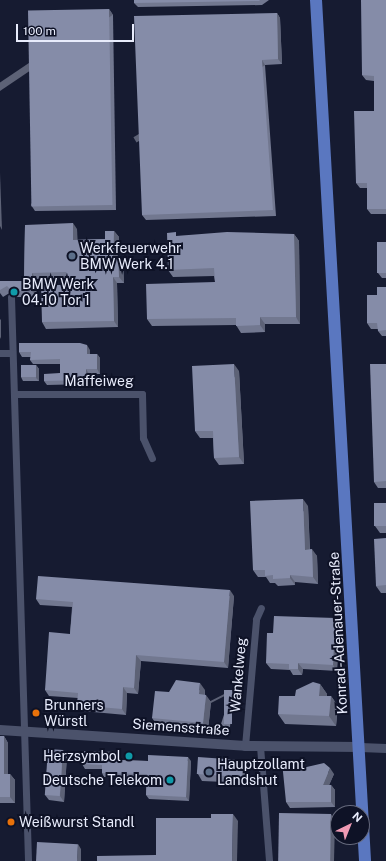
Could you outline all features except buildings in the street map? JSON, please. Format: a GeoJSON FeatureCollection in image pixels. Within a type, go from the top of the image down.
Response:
{"type":"FeatureCollection","features":[{"type":"Feature","properties":{"kind":"main road","name":"Konrad-Adenauer-Straße"},"geometry":{"type":"LineString","coordinates":[[317,6],[341,402],[365,861]]}},
{"type":"Feature","properties":{"kind":"main road","name":"Siemensstraße"},"geometry":{"type":"LineString","coordinates":[[0,730],[25,730],[246,746],[360,747]]}},
{"type":"Feature","properties":{"kind":"street"},"geometry":{"type":"LineString","coordinates":[[12,297],[12,353],[28,861]]}},
{"type":"Feature","properties":{"kind":"street"},"geometry":{"type":"LineString","coordinates":[[0,353],[12,353]]}},
{"type":"Feature","properties":{"kind":"street","name":"Maffeiweg"},"geometry":{"type":"LineString","coordinates":[[14,394],[142,394],[143,438],[152,458]]}},
{"type":"Feature","properties":{"kind":"street","name":"Wankelweg"},"geometry":{"type":"LineString","coordinates":[[246,746],[256,619],[261,608]]}},
{"type":"Feature","properties":{"kind":"street"},"geometry":{"type":"LineString","coordinates":[[260,746],[269,861]]}},
{"type":"Feature","properties":{"kind":"street"},"geometry":{"type":"LineString","coordinates":[[360,747],[386,748]]}},
{"type":"Feature","properties":{"kind":"place","name":"Werkfeuerwehr BMW Werk 4.1"},"geometry":{"type":"Point","coordinates":[72,256]}},
{"type":"Feature","properties":{"kind":"place","name":"BMW Werk 04.10 Tor 1"},"geometry":{"type":"Point","coordinates":[14,292]}},
{"type":"Feature","properties":{"kind":"place","name":"Brunners Würstl"},"geometry":{"type":"Point","coordinates":[36,713]}},
{"type":"Feature","properties":{"kind":"place","name":"Herzsymbol"},"geometry":{"type":"Point","coordinates":[129,756]}},
{"type":"Feature","properties":{"kind":"place","name":"Hauptzollamt Landshut"},"geometry":{"type":"Point","coordinates":[209,772]}},
{"type":"Feature","properties":{"kind":"place","name":"Deutsche Telekom"},"geometry":{"type":"Point","coordinates":[170,780]}},
{"type":"Feature","properties":{"kind":"place","name":"Weißwurst Standl"},"geometry":{"type":"Point","coordinates":[11,822]}}]}
